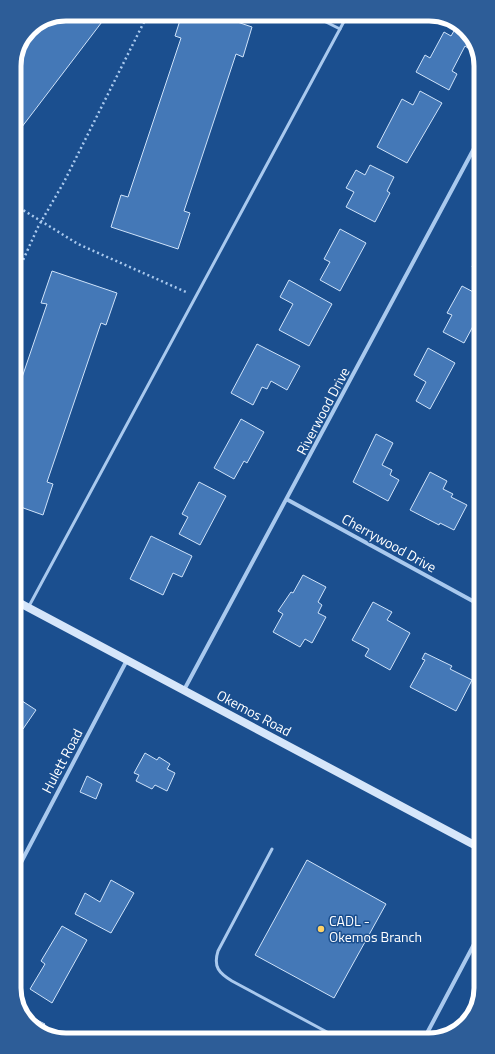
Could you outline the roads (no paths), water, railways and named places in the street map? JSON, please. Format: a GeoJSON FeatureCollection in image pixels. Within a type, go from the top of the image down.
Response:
{"type":"FeatureCollection","features":[{"type":"Feature","properties":{"kind":"main road","name":"Okemos Road"},"geometry":{"type":"LineString","coordinates":[[21,604],[474,845]]}},
{"type":"Feature","properties":{"kind":"street","name":"Riverwood Drive"},"geometry":{"type":"LineString","coordinates":[[184,690],[288,500],[474,149]]}},
{"type":"Feature","properties":{"kind":"street","name":"Cherrywood Drive"},"geometry":{"type":"LineString","coordinates":[[288,500],[474,602]]}},
{"type":"Feature","properties":{"kind":"street","name":"Hulett Road"},"geometry":{"type":"LineString","coordinates":[[21,862],[127,660]]}},
{"type":"Feature","properties":{"kind":"street"},"geometry":{"type":"LineString","coordinates":[[427,1033],[474,943]]}},
{"type":"Feature","properties":{"kind":"lane"},"geometry":{"type":"LineString","coordinates":[[324,21],[340,29]]}},
{"type":"Feature","properties":{"kind":"lane"},"geometry":{"type":"LineString","coordinates":[[28,608],[344,21]]}},
{"type":"Feature","properties":{"kind":"lane"},"geometry":{"type":"LineString","coordinates":[[272,849],[218,951],[215,960],[217,969],[232,981],[329,1033]]}},
{"type":"Feature","properties":{"kind":"place","name":"CADL - Okemos Branch"},"geometry":{"type":"Point","coordinates":[321,929]}}]}
